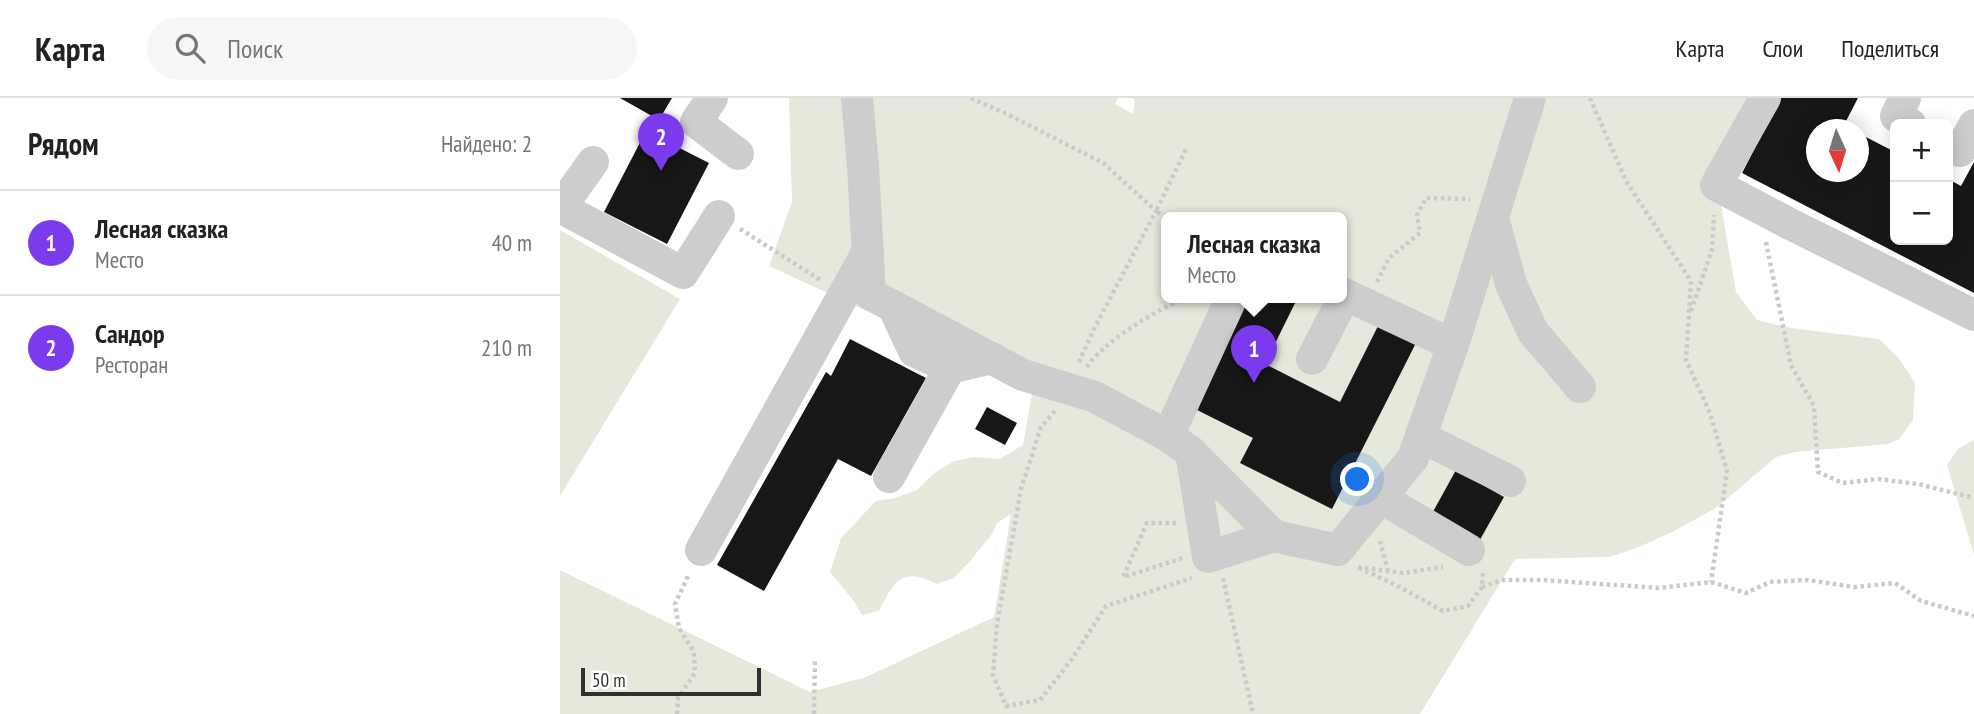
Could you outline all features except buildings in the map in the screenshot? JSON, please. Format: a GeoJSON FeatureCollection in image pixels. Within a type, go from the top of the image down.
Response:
{"type":"FeatureCollection","features":[{"type":"Feature","properties":{"kind":"lane"},"geometry":{"type":"LineString","coordinates":[[712,98],[696,122],[738,154]]}},
{"type":"Feature","properties":{"kind":"lane"},"geometry":{"type":"LineString","coordinates":[[857,98],[870,294],[1023,375],[1095,397],[1179,444],[1274,536]]}},
{"type":"Feature","properties":{"kind":"lane"},"geometry":{"type":"LineString","coordinates":[[1230,303],[1179,444],[1207,550],[1274,536],[1338,550],[1413,458],[1453,345],[1530,98]]}},
{"type":"Feature","properties":{"kind":"lane"},"geometry":{"type":"LineString","coordinates":[[1765,98],[1716,185],[1974,315]]}},
{"type":"Feature","properties":{"kind":"lane"},"geometry":{"type":"LineString","coordinates":[[1901,119],[1896,116],[1905,98]]}},
{"type":"Feature","properties":{"kind":"lane"},"geometry":{"type":"LineString","coordinates":[[1953,147],[1960,151],[1974,125]]}},
{"type":"Feature","properties":{"kind":"lane"},"geometry":{"type":"LineString","coordinates":[[593,162],[560,207],[683,273],[719,216]]}},
{"type":"Feature","properties":{"kind":"lane"},"geometry":{"type":"LineString","coordinates":[[1493,218],[1511,284],[1533,332],[1580,387]]}},
{"type":"Feature","properties":{"kind":"lane"},"geometry":{"type":"LineString","coordinates":[[701,550],[868,251]]}},
{"type":"Feature","properties":{"kind":"lane"},"geometry":{"type":"LineString","coordinates":[[1347,296],[1453,345]]}},
{"type":"Feature","properties":{"kind":"lane"},"geometry":{"type":"LineString","coordinates":[[1312,359],[1343,303]]}},
{"type":"Feature","properties":{"kind":"lane"},"geometry":{"type":"LineString","coordinates":[[893,306],[914,351],[950,368],[992,358]]}},
{"type":"Feature","properties":{"kind":"lane"},"geometry":{"type":"LineString","coordinates":[[889,477],[950,368]]}},
{"type":"Feature","properties":{"kind":"lane"},"geometry":{"type":"LineString","coordinates":[[1421,437],[1510,481]]}},
{"type":"Feature","properties":{"kind":"lane"},"geometry":{"type":"LineString","coordinates":[[1381,498],[1476,555]]}},
{"type":"Feature","properties":{"kind":"path"},"geometry":{"type":"LineString","coordinates":[[971,98],[1103,163],[1161,214]]}},
{"type":"Feature","properties":{"kind":"path"},"geometry":{"type":"LineString","coordinates":[[1591,98],[1626,181],[1691,281],[1686,360],[1710,413],[1727,471],[1712,582]]}},
{"type":"Feature","properties":{"kind":"path"},"geometry":{"type":"LineString","coordinates":[[1070,390],[1095,327],[1186,149]]}},
{"type":"Feature","properties":{"kind":"path"},"geometry":{"type":"LineString","coordinates":[[1689,319],[1712,250],[1716,185]]}},
{"type":"Feature","properties":{"kind":"path"},"geometry":{"type":"LineString","coordinates":[[1347,296],[1379,281],[1389,258],[1420,233],[1417,215],[1426,198],[1471,199],[1493,218]]}},
{"type":"Feature","properties":{"kind":"path"},"geometry":{"type":"LineString","coordinates":[[1758,207],[1791,365],[1814,406],[1818,472],[1843,483],[1878,479],[1918,484],[1974,498]]}},
{"type":"Feature","properties":{"kind":"path"},"geometry":{"type":"LineString","coordinates":[[719,216],[844,295]]}},
{"type":"Feature","properties":{"kind":"path"},"geometry":{"type":"LineString","coordinates":[[1174,303],[1135,325],[1092,359],[1041,427],[1021,489],[997,624],[993,675],[1006,706],[1041,700],[1072,659],[1106,606],[1207,550]]}},
{"type":"Feature","properties":{"kind":"path"},"geometry":{"type":"LineString","coordinates":[[1207,550],[1123,578],[1147,523],[1207,550],[1222,571],[1253,714]]}},
{"type":"Feature","properties":{"kind":"path"},"geometry":{"type":"LineString","coordinates":[[677,714],[678,698],[695,673],[694,652],[679,628],[675,604],[701,550]]}},
{"type":"Feature","properties":{"kind":"path"},"geometry":{"type":"LineString","coordinates":[[1476,555],[1482,587]]}},
{"type":"Feature","properties":{"kind":"path"},"geometry":{"type":"LineString","coordinates":[[1443,567],[1403,573],[1356,567],[1443,611],[1468,606],[1482,587],[1502,580],[1659,588],[1712,582],[1746,593],[1770,582],[1808,580],[1854,587],[1895,583],[1921,601],[1974,616]]}},
{"type":"Feature","properties":{"kind":"path"},"geometry":{"type":"LineString","coordinates":[[814,714],[815,659]]}},
{"type":"Feature","properties":{"kind":"shaded area"},"geometry":{"type":"Polygon","coordinates":[[[789,98],[1118,98],[1115,104],[1133,114],[1133,98],[1761,98],[1720,199],[1736,292],[1757,320],[1791,328],[1879,339],[1898,357],[1915,383],[1913,420],[1899,439],[1888,444],[1795,452],[1776,457],[1716,508],[1637,548],[1610,557],[1515,559],[1420,714],[560,714],[560,570],[810,692],[866,677],[994,617],[1011,514],[997,523],[992,534],[954,578],[937,584],[915,576],[900,580],[889,592],[879,611],[862,615],[830,572],[841,538],[876,501],[917,490],[933,474],[954,461],[975,457],[1000,459],[1023,445],[1033,388],[769,266],[792,202],[789,98]]]}},
{"type":"Feature","properties":{"kind":"shaded area"},"geometry":{"type":"Polygon","coordinates":[[[560,230],[680,299],[560,496],[560,230]]]}},
{"type":"Feature","properties":{"kind":"shaded area"},"geometry":{"type":"Polygon","coordinates":[[[1974,440],[1974,555],[1947,465],[1958,449],[1974,440]]]}},
{"type":"Feature","properties":{"kind":"place","name":"Сандор"},"geometry":{"type":"Point","coordinates":[661,171]}},
{"type":"Feature","properties":{"kind":"place","name":"Лесная сказка"},"geometry":{"type":"Point","coordinates":[1254,383]}}]}
